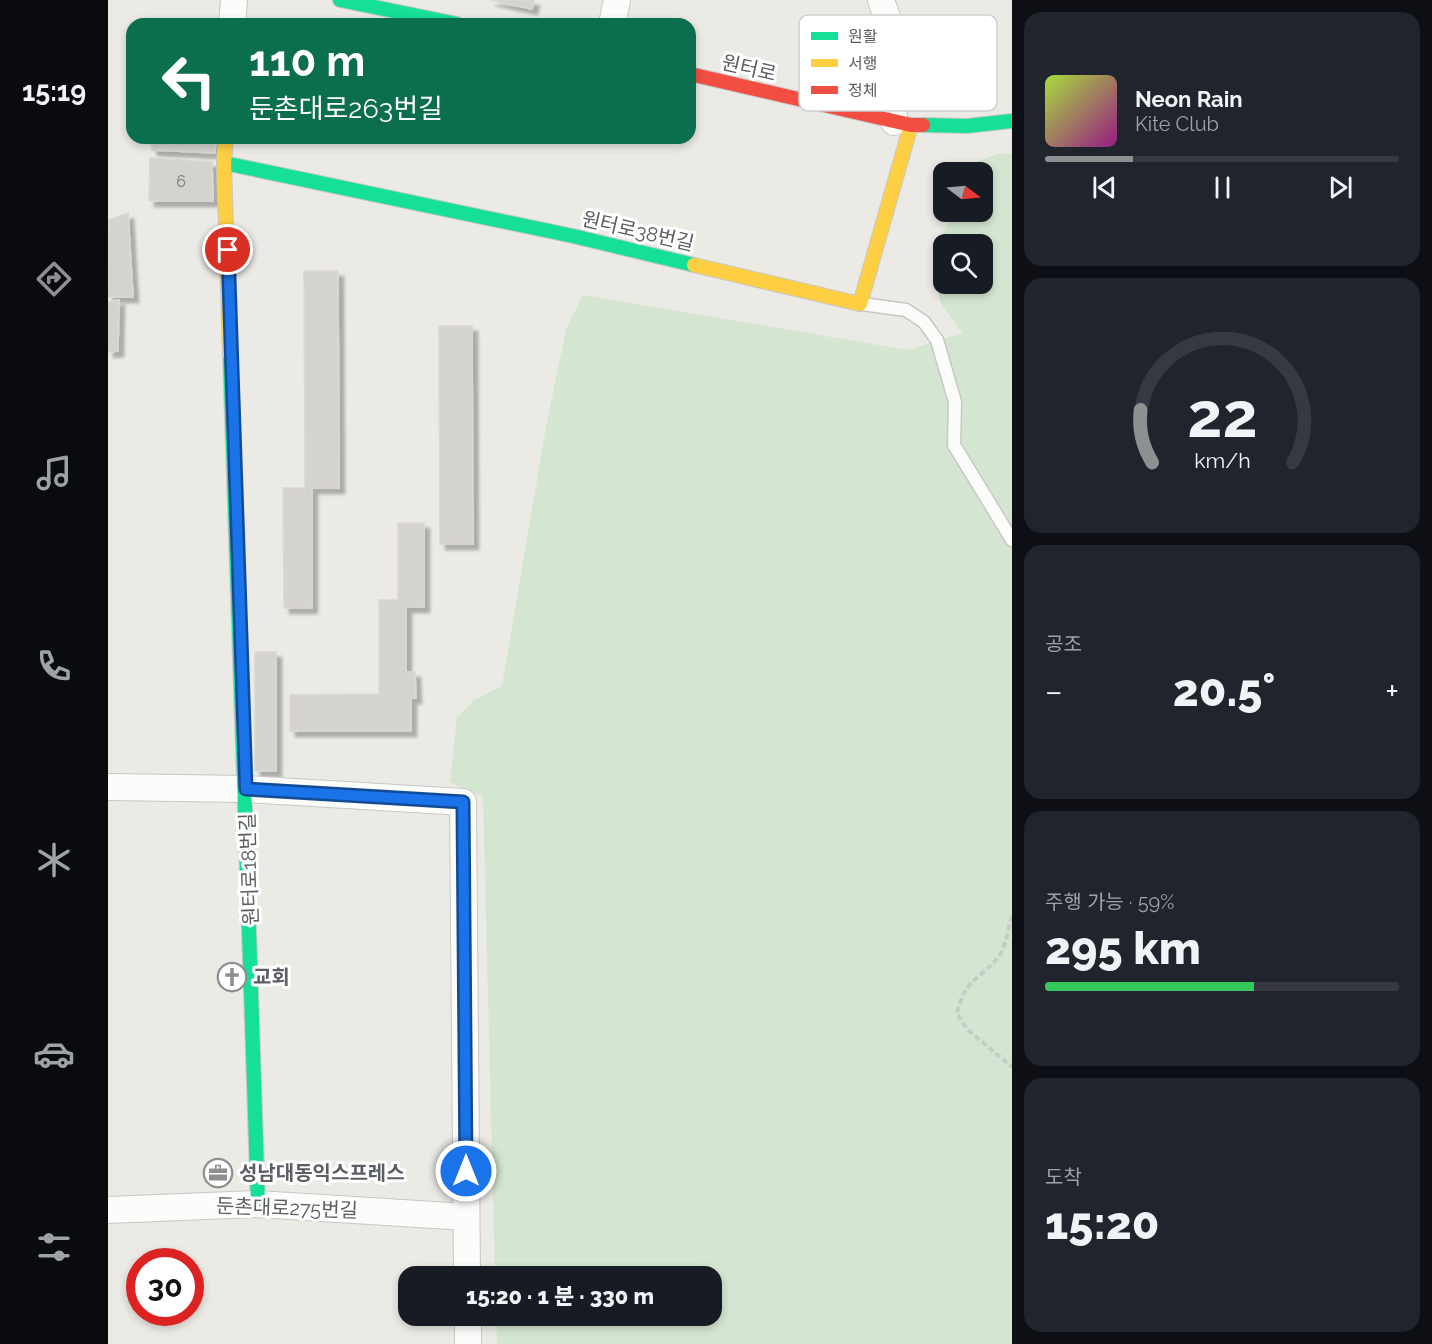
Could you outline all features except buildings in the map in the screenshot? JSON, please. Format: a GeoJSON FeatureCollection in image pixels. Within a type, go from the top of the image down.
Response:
{"type":"FeatureCollection","features":[{"type":"Feature","properties":{"kind":"street"},"geometry":{"type":"LineString","coordinates":[[232,18],[234,0]]}},
{"type":"Feature","properties":{"kind":"street"},"geometry":{"type":"LineString","coordinates":[[340,0],[428,18]]}},
{"type":"Feature","properties":{"kind":"street"},"geometry":{"type":"LineString","coordinates":[[613,18],[617,0]]}},
{"type":"Feature","properties":{"kind":"street"},"geometry":{"type":"LineString","coordinates":[[881,0],[886,15]]}},
{"type":"Feature","properties":{"kind":"street","name":"원터로"},"geometry":{"type":"LineString","coordinates":[[696,75],[799,99]]}},
{"type":"Feature","properties":{"kind":"street","name":"원터로"},"geometry":{"type":"LineString","coordinates":[[850,111],[902,123],[967,126],[1012,121]]}},
{"type":"Feature","properties":{"kind":"street"},"geometry":{"type":"LineString","coordinates":[[860,304],[902,123],[901,111]]}},
{"type":"Feature","properties":{"kind":"street","name":"원터로18번길"},"geometry":{"type":"LineString","coordinates":[[226,144],[224,163],[258,1204]]}},
{"type":"Feature","properties":{"kind":"street","name":"원터로38번길"},"geometry":{"type":"LineString","coordinates":[[224,163],[573,236],[860,304]]}},
{"type":"Feature","properties":{"kind":"street"},"geometry":{"type":"LineString","coordinates":[[108,787],[246,789],[463,802],[467,1266]]}},
{"type":"Feature","properties":{"kind":"street","name":"둔촌대로275번길"},"geometry":{"type":"LineString","coordinates":[[108,1210],[258,1204],[466,1217]]}},
{"type":"Feature","properties":{"kind":"street"},"geometry":{"type":"LineString","coordinates":[[468,1326],[468,1344]]}},
{"type":"Feature","properties":{"kind":"lane"},"geometry":{"type":"LineString","coordinates":[[860,304],[906,310],[924,322],[937,340],[955,402],[954,445],[1012,540]]}},
{"type":"Feature","properties":{"kind":"path"},"geometry":{"type":"LineString","coordinates":[[1012,916],[1005,946],[996,960],[968,983],[961,995],[957,1014],[967,1029],[1012,1067]]}},
{"type":"Feature","properties":{"kind":"green space"},"geometry":{"type":"Polygon","coordinates":[[[1012,153],[1012,1344],[497,1344],[496,1326],[722,1326],[722,1266],[495,1266],[483,797],[450,782],[457,718],[474,700],[502,686],[546,427],[566,329],[583,295],[908,350],[962,333],[940,302],[939,294],[993,294],[993,234],[943,234],[948,222],[993,222],[993,162],[975,162],[998,154],[1012,153]]]}},
{"type":"Feature","properties":{"kind":"traffic: fast"},"geometry":{"type":"LineString","coordinates":[[340,0],[428,18]]}},
{"type":"Feature","properties":{"kind":"traffic: fast"},"geometry":{"type":"LineString","coordinates":[[923,125],[967,126],[1012,121]]}},
{"type":"Feature","properties":{"kind":"traffic: fast"},"geometry":{"type":"LineString","coordinates":[[224,163],[573,236],[694,265]]}},
{"type":"Feature","properties":{"kind":"traffic: fast"},"geometry":{"type":"LineString","coordinates":[[230,355],[258,1204]]}},
{"type":"Feature","properties":{"kind":"traffic: slow"},"geometry":{"type":"LineString","coordinates":[[694,265],[860,304],[911,125]]}},
{"type":"Feature","properties":{"kind":"traffic: slow"},"geometry":{"type":"LineString","coordinates":[[226,144],[224,163],[230,355]]}},
{"type":"Feature","properties":{"kind":"traffic: jam"},"geometry":{"type":"LineString","coordinates":[[696,75],[799,99]]}},
{"type":"Feature","properties":{"kind":"traffic: jam"},"geometry":{"type":"LineString","coordinates":[[850,111],[911,125],[923,125]]}},
{"type":"Feature","properties":{"kind":"place","name":"교회"},"geometry":{"type":"Point","coordinates":[232,977]}},
{"type":"Feature","properties":{"kind":"place","name":"성남대동익스프레스"},"geometry":{"type":"Point","coordinates":[218,1173]}},
{"type":"Feature","properties":{"kind":"route"},"geometry":{"type":"LineString","coordinates":[[228,250],[246,789],[463,802],[466,1171]]}}]}
